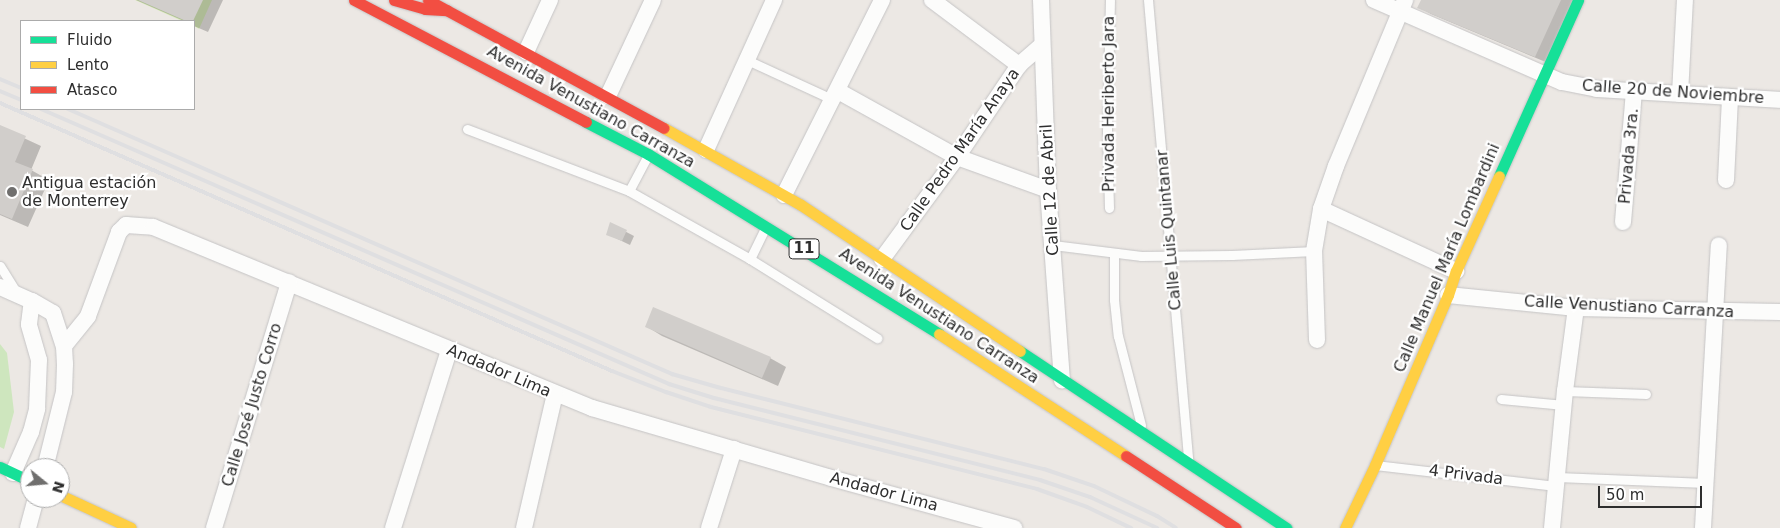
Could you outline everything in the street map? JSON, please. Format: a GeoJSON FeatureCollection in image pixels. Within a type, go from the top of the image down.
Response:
{"type":"FeatureCollection","features":[{"type":"Feature","properties":{"kind":"main road","name":"Avenida Venustiano Carranza"},"geometry":{"type":"LineString","coordinates":[[354,0],[648,154],[895,305],[1236,528]]}},
{"type":"Feature","properties":{"kind":"main road"},"geometry":{"type":"LineString","coordinates":[[394,0],[425,9],[448,10]]}},
{"type":"Feature","properties":{"kind":"main road","name":"Avenida Venustiano Carranza"},"geometry":{"type":"LineString","coordinates":[[428,0],[608,96],[784,195],[882,258],[1062,380],[1143,431],[1286,528]]}},
{"type":"Feature","properties":{"kind":"main road","name":"Calle Manuel María Lombardini"},"geometry":{"type":"LineString","coordinates":[[1345,528],[1375,465],[1448,295],[1456,271],[1578,0]]}},
{"type":"Feature","properties":{"kind":"main road"},"geometry":{"type":"LineString","coordinates":[[6,470],[20,476]]}},
{"type":"Feature","properties":{"kind":"main road"},"geometry":{"type":"LineString","coordinates":[[70,500],[131,528]]}},
{"type":"Feature","properties":{"kind":"street"},"geometry":{"type":"LineString","coordinates":[[526,52],[550,0]]}},
{"type":"Feature","properties":{"kind":"street"},"geometry":{"type":"LineString","coordinates":[[608,96],[653,0]]}},
{"type":"Feature","properties":{"kind":"street"},"geometry":{"type":"LineString","coordinates":[[706,150],[774,0]]}},
{"type":"Feature","properties":{"kind":"street"},"geometry":{"type":"LineString","coordinates":[[784,195],[836,95],[882,0]]}},
{"type":"Feature","properties":{"kind":"street"},"geometry":{"type":"LineString","coordinates":[[932,0],[1019,65]]}},
{"type":"Feature","properties":{"kind":"street","name":"Calle 12 de Abril"},"geometry":{"type":"LineString","coordinates":[[1041,0],[1048,190],[1062,380]]}},
{"type":"Feature","properties":{"kind":"street","name":"Calle 20 de Noviembre"},"geometry":{"type":"LineString","coordinates":[[1374,0],[1402,6],[1544,76],[1562,82],[1597,89],[1780,100]]}},
{"type":"Feature","properties":{"kind":"street"},"geometry":{"type":"LineString","coordinates":[[1680,94],[1686,0]]}},
{"type":"Feature","properties":{"kind":"street"},"geometry":{"type":"LineString","coordinates":[[1317,340],[1314,251],[1321,209],[1336,166],[1402,6]]}},
{"type":"Feature","properties":{"kind":"street","name":"Calle Pedro María Anaya"},"geometry":{"type":"LineString","coordinates":[[882,258],[957,157],[1019,65],[1042,45]]}},
{"type":"Feature","properties":{"kind":"street","name":"Privada 3ra."},"geometry":{"type":"LineString","coordinates":[[1623,222],[1634,90]]}},
{"type":"Feature","properties":{"kind":"street"},"geometry":{"type":"LineString","coordinates":[[836,95],[957,157],[1048,190]]}},
{"type":"Feature","properties":{"kind":"street"},"geometry":{"type":"LineString","coordinates":[[1726,180],[1730,97]]}},
{"type":"Feature","properties":{"kind":"street"},"geometry":{"type":"LineString","coordinates":[[1321,209],[1456,271]]}},
{"type":"Feature","properties":{"kind":"street","name":"Andador Lima"},"geometry":{"type":"LineString","coordinates":[[64,346],[88,316],[103,280],[114,243],[126,225],[153,227],[289,282],[554,394],[592,408],[1014,528]]}},
{"type":"Feature","properties":{"kind":"street"},"geometry":{"type":"LineString","coordinates":[[1703,528],[1720,245]]}},
{"type":"Feature","properties":{"kind":"street","name":"Calle José Justo Corro"},"geometry":{"type":"LineString","coordinates":[[214,528],[289,282]]}},
{"type":"Feature","properties":{"kind":"street"},"geometry":{"type":"LineString","coordinates":[[0,287],[53,313],[64,346],[64,392],[48,458]]}},
{"type":"Feature","properties":{"kind":"street","name":"Calle Venustiano Carranza"},"geometry":{"type":"LineString","coordinates":[[1448,295],[1576,308],[1780,312]]}},
{"type":"Feature","properties":{"kind":"street"},"geometry":{"type":"LineString","coordinates":[[6,470],[31,432],[37,410],[38,360],[25,298]]}},
{"type":"Feature","properties":{"kind":"street"},"geometry":{"type":"LineString","coordinates":[[1552,528],[1564,398],[1576,308]]}},
{"type":"Feature","properties":{"kind":"street"},"geometry":{"type":"LineString","coordinates":[[394,528],[450,350]]}},
{"type":"Feature","properties":{"kind":"street"},"geometry":{"type":"LineString","coordinates":[[524,528],[554,394]]}},
{"type":"Feature","properties":{"kind":"street"},"geometry":{"type":"LineString","coordinates":[[709,528],[734,449]]}},
{"type":"Feature","properties":{"kind":"street"},"geometry":{"type":"LineString","coordinates":[[28,528],[33,508]]}},
{"type":"Feature","properties":{"kind":"lane","name":"Privada Heriberto Jara"},"geometry":{"type":"LineString","coordinates":[[1109,208],[1107,113],[1110,0]]}},
{"type":"Feature","properties":{"kind":"lane","name":"Calle Luis Quintanar"},"geometry":{"type":"LineString","coordinates":[[1148,0],[1172,256],[1188,461]]}},
{"type":"Feature","properties":{"kind":"lane"},"geometry":{"type":"LineString","coordinates":[[747,60],[836,95]]}},
{"type":"Feature","properties":{"kind":"lane"},"geometry":{"type":"LineString","coordinates":[[467,129],[629,191],[750,260],[877,338]]}},
{"type":"Feature","properties":{"kind":"lane"},"geometry":{"type":"LineString","coordinates":[[629,191],[648,154]]}},
{"type":"Feature","properties":{"kind":"lane"},"geometry":{"type":"LineString","coordinates":[[750,260],[766,225]]}},
{"type":"Feature","properties":{"kind":"lane"},"geometry":{"type":"LineString","coordinates":[[1052,245],[1114,253],[1172,256],[1314,251]]}},
{"type":"Feature","properties":{"kind":"lane"},"geometry":{"type":"LineString","coordinates":[[1114,253],[1114,300],[1118,336],[1143,431]]}},
{"type":"Feature","properties":{"kind":"lane"},"geometry":{"type":"LineString","coordinates":[[0,266],[25,298]]}},
{"type":"Feature","properties":{"kind":"lane"},"geometry":{"type":"LineString","coordinates":[[1501,399],[1646,394]]}},
{"type":"Feature","properties":{"kind":"lane","name":"4 Privada"},"geometry":{"type":"LineString","coordinates":[[1375,465],[1557,481],[1706,483]]}},
{"type":"Feature","properties":{"kind":"green space"},"geometry":{"type":"Polygon","coordinates":[[[135,0],[212,0],[199,29],[195,27],[195,20],[180,20],[135,0]]]}},
{"type":"Feature","properties":{"kind":"green space"},"geometry":{"type":"Polygon","coordinates":[[[0,344],[7,353],[14,412],[4,449],[0,447],[0,344]]]}},
{"type":"Feature","properties":{"kind":"building"},"geometry":{"type":"Polygon","coordinates":[[[138,0],[203,0],[193,20],[184,20],[138,0]]]}},
{"type":"Feature","properties":{"kind":"building"},"geometry":{"type":"Polygon","coordinates":[[[1421,0],[1561,0],[1535,57],[1417,8],[1421,0]]]}},
{"type":"Feature","properties":{"kind":"building","name":"Antigua estación de Monterrey"},"geometry":{"type":"Polygon","coordinates":[[[0,125],[26,136],[15,162],[33,169],[12,219],[0,214],[0,125]]]}},
{"type":"Feature","properties":{"kind":"building"},"geometry":{"type":"Polygon","coordinates":[[[610,222],[627,230],[622,241],[606,235],[610,222]]]}},
{"type":"Feature","properties":{"kind":"building"},"geometry":{"type":"Polygon","coordinates":[[[653,307],[771,357],[762,378],[645,327],[653,307]]]}},
{"type":"Feature","properties":{"kind":"railway"},"geometry":{"type":"LineString","coordinates":[[0,79],[20,88]]}},
{"type":"Feature","properties":{"kind":"railway"},"geometry":{"type":"LineString","coordinates":[[0,91],[20,100]]}},
{"type":"Feature","properties":{"kind":"railway"},"geometry":{"type":"LineString","coordinates":[[0,103],[612,371],[666,392],[711,407],[1037,489],[1087,507],[1131,528]]}},
{"type":"Feature","properties":{"kind":"railway"},"geometry":{"type":"LineString","coordinates":[[43,110],[669,384],[714,398],[1040,480],[1090,497],[1157,528]]}},
{"type":"Feature","properties":{"kind":"railway"},"geometry":{"type":"LineString","coordinates":[[70,110],[672,374],[1044,469],[1094,486],[1157,516],[1176,528]]}},
{"type":"Feature","properties":{"kind":"traffic: fast"},"geometry":{"type":"LineString","coordinates":[[1499,176],[1578,0]]}},
{"type":"Feature","properties":{"kind":"traffic: fast"},"geometry":{"type":"LineString","coordinates":[[586,122],[648,154],[939,334]]}},
{"type":"Feature","properties":{"kind":"traffic: fast"},"geometry":{"type":"LineString","coordinates":[[1020,351],[1286,528]]}},
{"type":"Feature","properties":{"kind":"traffic: fast"},"geometry":{"type":"LineString","coordinates":[[0,467],[20,476]]}},
{"type":"Feature","properties":{"kind":"traffic: slow"},"geometry":{"type":"LineString","coordinates":[[664,128],[801,205],[1020,351]]}},
{"type":"Feature","properties":{"kind":"traffic: slow"},"geometry":{"type":"LineString","coordinates":[[1345,528],[1375,465],[1448,295],[1456,271],[1499,176]]}},
{"type":"Feature","properties":{"kind":"traffic: slow"},"geometry":{"type":"LineString","coordinates":[[939,334],[1126,456]]}},
{"type":"Feature","properties":{"kind":"traffic: slow"},"geometry":{"type":"LineString","coordinates":[[70,500],[131,528]]}},
{"type":"Feature","properties":{"kind":"traffic: jam"},"geometry":{"type":"LineString","coordinates":[[354,0],[586,122]]}},
{"type":"Feature","properties":{"kind":"traffic: jam"},"geometry":{"type":"LineString","coordinates":[[394,0],[425,9],[447,10]]}},
{"type":"Feature","properties":{"kind":"traffic: jam"},"geometry":{"type":"LineString","coordinates":[[428,0],[664,128]]}},
{"type":"Feature","properties":{"kind":"traffic: jam"},"geometry":{"type":"LineString","coordinates":[[1126,456],[1236,528]]}},
{"type":"Feature","properties":{"kind":"place","name":"Antigua estación de Monterrey"},"geometry":{"type":"Point","coordinates":[12,192]}}]}
